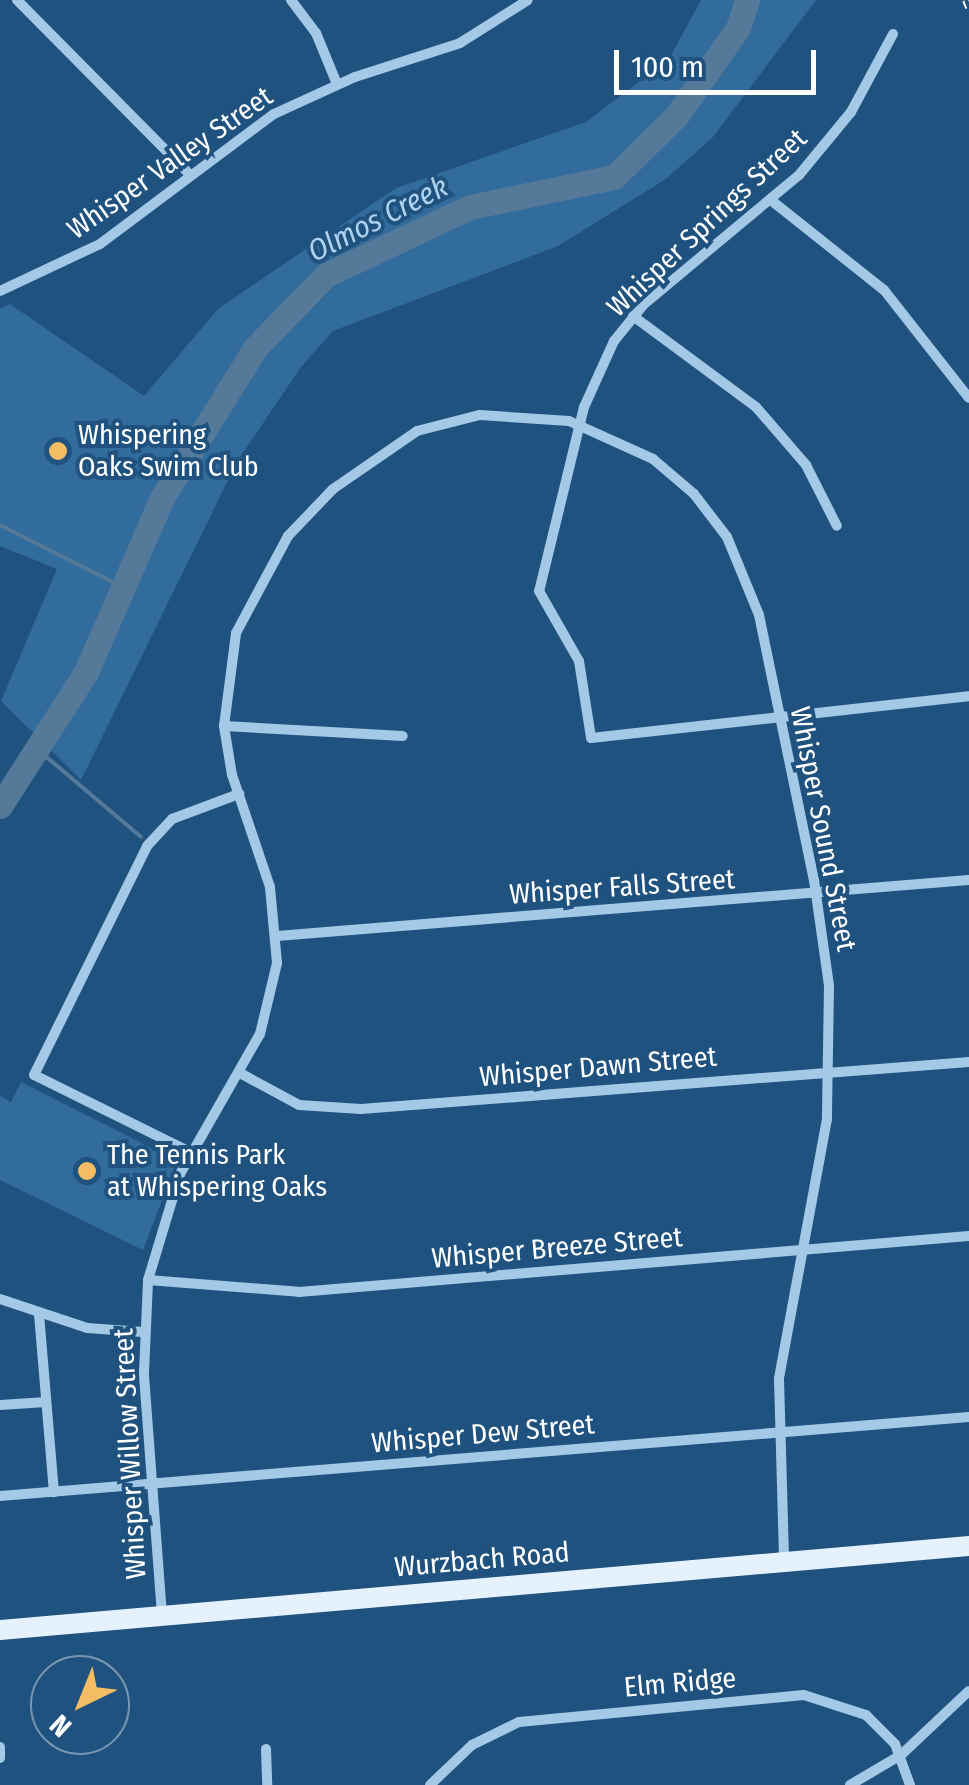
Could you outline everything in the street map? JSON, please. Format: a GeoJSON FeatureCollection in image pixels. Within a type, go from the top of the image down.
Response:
{"type":"FeatureCollection","features":[{"type":"Feature","properties":{"kind":"main road","name":"Wurzbach Road"},"geometry":{"type":"LineString","coordinates":[[0,1630],[969,1546]]}},
{"type":"Feature","properties":{"kind":"street"},"geometry":{"type":"LineString","coordinates":[[17,0],[192,176]]}},
{"type":"Feature","properties":{"kind":"street"},"geometry":{"type":"LineString","coordinates":[[291,0],[316,33],[338,84]]}},
{"type":"Feature","properties":{"kind":"street","name":"Whisper Valley Street"},"geometry":{"type":"LineString","coordinates":[[1,289],[100,244],[274,114],[338,84],[460,43],[522,2]]}},
{"type":"Feature","properties":{"kind":"street","name":"Whisper Springs Street"},"geometry":{"type":"LineString","coordinates":[[779,720],[590,738],[579,662],[539,591],[580,425],[602,363],[633,316],[772,201],[851,112],[893,34]]}},
{"type":"Feature","properties":{"kind":"street"},"geometry":{"type":"LineString","coordinates":[[772,201],[884,290],[969,398]]}},
{"type":"Feature","properties":{"kind":"street"},"geometry":{"type":"LineString","coordinates":[[633,316],[756,407],[806,466],[837,526]]}},
{"type":"Feature","properties":{"kind":"street","name":"Whisper Willow Street"},"geometry":{"type":"LineString","coordinates":[[162,1614],[144,1332],[148,1280],[163,1218],[192,1153],[240,1073],[268,1010],[277,936],[270,887],[238,794],[224,726],[230,659],[246,608],[288,536],[334,489],[391,445],[444,421],[502,414],[580,425]]}},
{"type":"Feature","properties":{"kind":"street","name":"Whisper Sound Street"},"geometry":{"type":"LineString","coordinates":[[580,425],[630,445],[674,476],[727,537],[759,615],[817,895],[829,986],[827,1119],[805,1250],[784,1336],[777,1432],[784,1562]]}},
{"type":"Feature","properties":{"kind":"street"},"geometry":{"type":"LineString","coordinates":[[779,720],[969,696]]}},
{"type":"Feature","properties":{"kind":"street"},"geometry":{"type":"LineString","coordinates":[[224,726],[404,736]]}},
{"type":"Feature","properties":{"kind":"street"},"geometry":{"type":"LineString","coordinates":[[192,1153],[34,1075],[147,846],[172,819],[238,794]]}},
{"type":"Feature","properties":{"kind":"street","name":"Whisper Falls Street"},"geometry":{"type":"LineString","coordinates":[[277,936],[969,880]]}},
{"type":"Feature","properties":{"kind":"street","name":"Whisper Dawn Street"},"geometry":{"type":"LineString","coordinates":[[240,1073],[299,1105],[360,1109],[969,1062]]}},
{"type":"Feature","properties":{"kind":"street","name":"Whisper Breeze Street"},"geometry":{"type":"LineString","coordinates":[[148,1280],[299,1292],[969,1236]]}},
{"type":"Feature","properties":{"kind":"street"},"geometry":{"type":"LineString","coordinates":[[0,1299],[87,1328],[144,1332]]}},
{"type":"Feature","properties":{"kind":"street"},"geometry":{"type":"LineString","coordinates":[[38,1314],[54,1492]]}},
{"type":"Feature","properties":{"kind":"street"},"geometry":{"type":"LineString","coordinates":[[0,1406],[46,1402]]}},
{"type":"Feature","properties":{"kind":"street","name":"Whisper Dew Street"},"geometry":{"type":"LineString","coordinates":[[0,1496],[969,1417]]}},
{"type":"Feature","properties":{"kind":"street"},"geometry":{"type":"LineString","coordinates":[[850,1785],[902,1755],[969,1690]]}},
{"type":"Feature","properties":{"kind":"street","name":"Elm Ridge"},"geometry":{"type":"LineString","coordinates":[[430,1785],[472,1745],[519,1722],[804,1695],[866,1714],[902,1755],[910,1785]]}},
{"type":"Feature","properties":{"kind":"street"},"geometry":{"type":"LineString","coordinates":[[0,1747],[0,1758]]}},
{"type":"Feature","properties":{"kind":"street"},"geometry":{"type":"LineString","coordinates":[[266,1750],[267,1785]]}},
{"type":"Feature","properties":{"kind":"shaded area"},"geometry":{"type":"Polygon","coordinates":[[[701,0],[816,0],[713,137],[666,179],[558,246],[333,331],[301,367],[238,460],[81,780],[1,701],[57,569],[0,546],[0,309],[10,304],[144,396],[219,308],[396,188],[586,122],[669,59],[701,0]]]}},
{"type":"Feature","properties":{"kind":"shaded area","name":"The Tennis Park at Whispering Oaks"},"geometry":{"type":"Polygon","coordinates":[[[21,1082],[177,1161],[143,1250],[0,1180],[0,1096],[11,1102],[21,1082]]]}},
{"type":"Feature","properties":{"kind":"waterway","name":"Olmos Creek"},"geometry":{"type":"LineString","coordinates":[[0,806],[86,672],[163,496],[255,348],[326,275],[470,207],[614,177],[677,115],[738,28],[747,0]]}},
{"type":"Feature","properties":{"kind":"waterway"},"geometry":{"type":"LineString","coordinates":[[0,525],[123,587]]}},
{"type":"Feature","properties":{"kind":"waterway"},"geometry":{"type":"LineString","coordinates":[[37,749],[141,837]]}},
{"type":"Feature","properties":{"kind":"railway"},"geometry":{"type":"LineString","coordinates":[[966,0],[969,7]]}},
{"type":"Feature","properties":{"kind":"place","name":"Whispering Oaks Swim Club"},"geometry":{"type":"Point","coordinates":[58,451]}},
{"type":"Feature","properties":{"kind":"place","name":"The Tennis Park at Whispering Oaks"},"geometry":{"type":"Point","coordinates":[87,1171]}}]}
